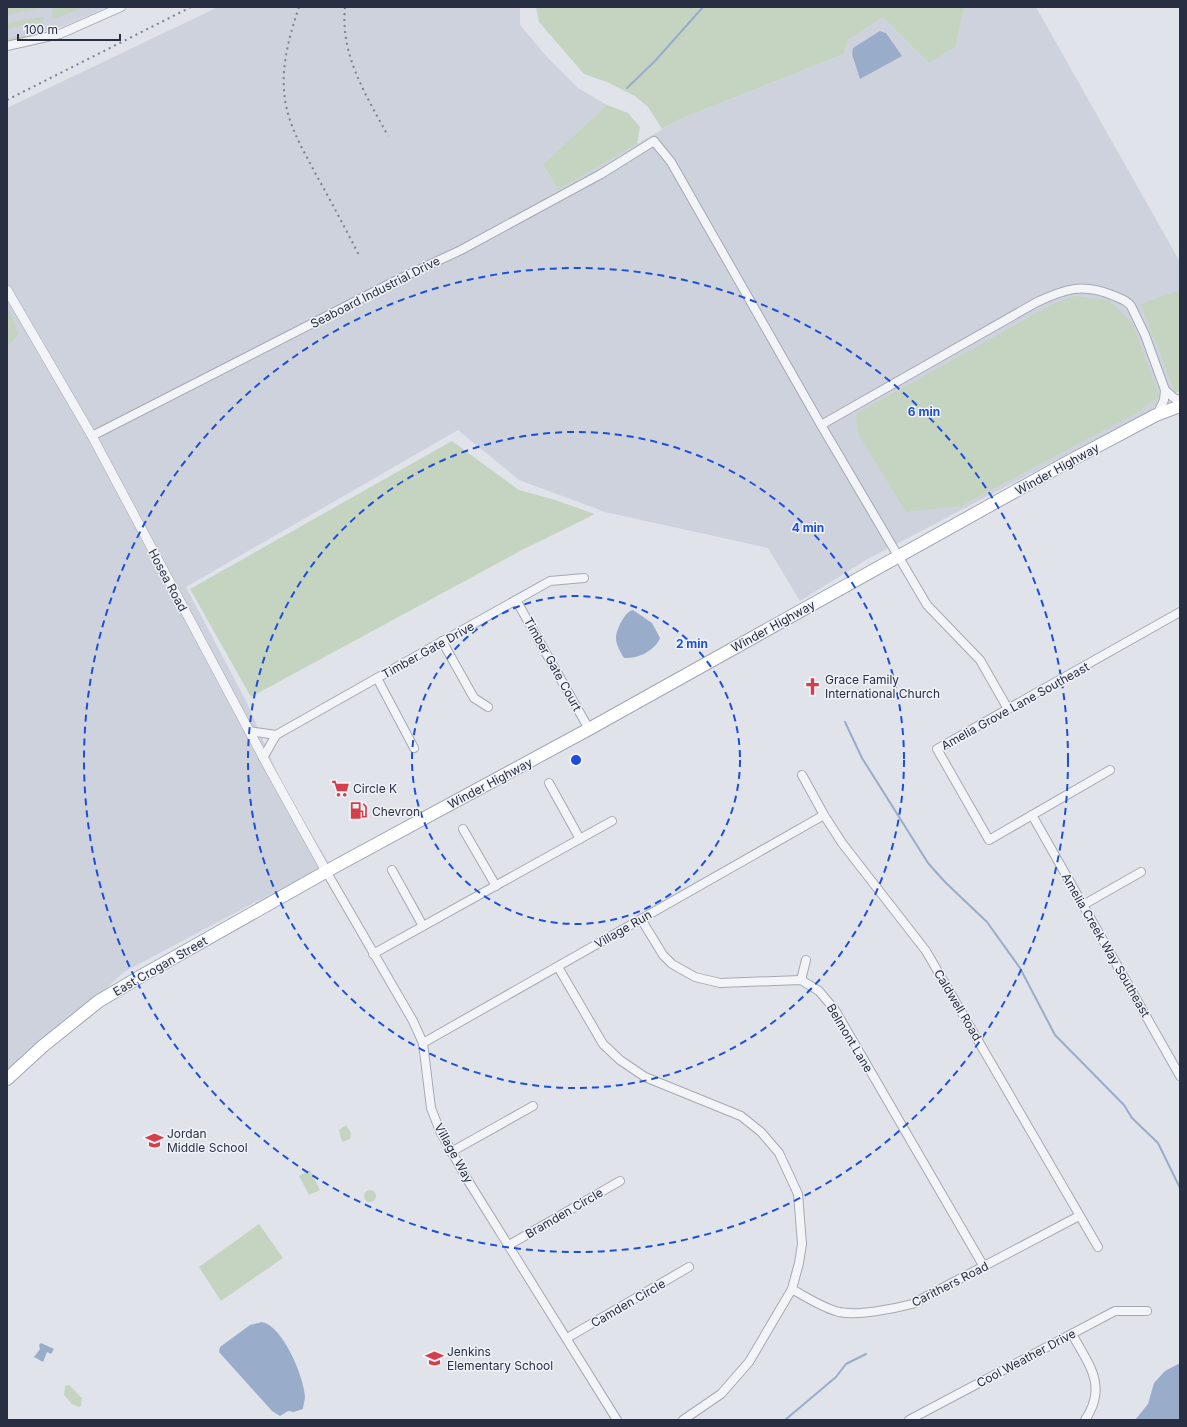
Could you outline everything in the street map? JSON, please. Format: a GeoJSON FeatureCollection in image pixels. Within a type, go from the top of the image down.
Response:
{"type":"FeatureCollection","features":[{"type":"Feature","properties":{"kind":"main road","name":"Winder Highway"},"geometry":{"type":"LineString","coordinates":[[326,872],[589,729],[1156,415],[1180,406]]}},
{"type":"Feature","properties":{"kind":"main road","name":"East Crogan Street"},"geometry":{"type":"LineString","coordinates":[[7,1079],[43,1046],[99,1001],[326,872]]}},
{"type":"Feature","properties":{"kind":"street"},"geometry":{"type":"LineString","coordinates":[[7,46],[60,34],[79,27],[121,7]]}},
{"type":"Feature","properties":{"kind":"street","name":"Seaboard Industrial Drive"},"geometry":{"type":"LineString","coordinates":[[92,436],[397,280],[461,250],[601,174],[654,141],[671,162],[821,424]]}},
{"type":"Feature","properties":{"kind":"street"},"geometry":{"type":"LineString","coordinates":[[1008,709],[980,660],[927,605],[821,424],[1037,302],[1071,289],[1094,289],[1128,302],[1145,335],[1165,390],[1164,400],[1156,415]]}},
{"type":"Feature","properties":{"kind":"street","name":"Hosea Road"},"geometry":{"type":"LineString","coordinates":[[7,290],[92,436],[326,872]]}},
{"type":"Feature","properties":{"kind":"street"},"geometry":{"type":"LineString","coordinates":[[1165,390],[1174,398],[1180,400]]}},
{"type":"Feature","properties":{"kind":"street","name":"Timber Gate Drive"},"geometry":{"type":"LineString","coordinates":[[276,735],[550,581],[584,578]]}},
{"type":"Feature","properties":{"kind":"street","name":"Timber Gate Court"},"geometry":{"type":"LineString","coordinates":[[516,600],[589,729]]}},
{"type":"Feature","properties":{"kind":"street","name":"Amelia Grove Lane Southeast"},"geometry":{"type":"LineString","coordinates":[[1110,770],[989,840],[937,749],[1180,612]]}},
{"type":"Feature","properties":{"kind":"street"},"geometry":{"type":"LineString","coordinates":[[442,641],[474,698],[488,707]]}},
{"type":"Feature","properties":{"kind":"street"},"geometry":{"type":"LineString","coordinates":[[377,678],[414,748]]}},
{"type":"Feature","properties":{"kind":"street"},"geometry":{"type":"LineString","coordinates":[[249,731],[276,735],[264,758]]}},
{"type":"Feature","properties":{"kind":"street","name":"Caldwell Road"},"geometry":{"type":"LineString","coordinates":[[802,775],[824,815],[855,861],[926,951],[1098,1247]]}},
{"type":"Feature","properties":{"kind":"street"},"geometry":{"type":"LineString","coordinates":[[549,783],[580,839]]}},
{"type":"Feature","properties":{"kind":"street","name":"Village Run"},"geometry":{"type":"LineString","coordinates":[[423,1043],[824,815]]}},
{"type":"Feature","properties":{"kind":"street","name":"Amelia Creek Way Southeast"},"geometry":{"type":"LineString","coordinates":[[1032,815],[1180,1076]]}},
{"type":"Feature","properties":{"kind":"street"},"geometry":{"type":"LineString","coordinates":[[373,954],[612,821]]}},
{"type":"Feature","properties":{"kind":"street"},"geometry":{"type":"LineString","coordinates":[[463,829],[496,886]]}},
{"type":"Feature","properties":{"kind":"street"},"geometry":{"type":"LineString","coordinates":[[392,870],[423,926]]}},
{"type":"Feature","properties":{"kind":"street","name":"Village Way"},"geometry":{"type":"LineString","coordinates":[[326,872],[413,1021],[423,1043],[431,1108],[440,1131],[451,1152],[617,1420]]}},
{"type":"Feature","properties":{"kind":"street"},"geometry":{"type":"LineString","coordinates":[[1083,904],[1141,872]]}},
{"type":"Feature","properties":{"kind":"street"},"geometry":{"type":"LineString","coordinates":[[641,919],[663,954],[672,964],[695,977],[720,983],[801,980],[806,960]]}},
{"type":"Feature","properties":{"kind":"street"},"geometry":{"type":"LineString","coordinates":[[558,967],[603,1044],[620,1060],[645,1077],[741,1116],[761,1132],[779,1153],[798,1194],[802,1219],[802,1244],[792,1289],[749,1362],[721,1394],[683,1420]]}},
{"type":"Feature","properties":{"kind":"street","name":"Belmont Lane"},"geometry":{"type":"LineString","coordinates":[[801,980],[819,991],[836,1010],[984,1267]]}},
{"type":"Feature","properties":{"kind":"street"},"geometry":{"type":"LineString","coordinates":[[451,1152],[533,1106]]}},
{"type":"Feature","properties":{"kind":"street","name":"Bramden Circle"},"geometry":{"type":"LineString","coordinates":[[509,1245],[620,1181]]}},
{"type":"Feature","properties":{"kind":"street","name":"Carithers Road"},"geometry":{"type":"LineString","coordinates":[[792,1289],[810,1300],[839,1312],[865,1312],[896,1308],[912,1304],[1080,1216]]}},
{"type":"Feature","properties":{"kind":"street","name":"Camden Circle"},"geometry":{"type":"LineString","coordinates":[[567,1338],[689,1267]]}},
{"type":"Feature","properties":{"kind":"street","name":"Cool Weather Drive"},"geometry":{"type":"LineString","coordinates":[[909,1420],[1115,1311],[1147,1312]]}},
{"type":"Feature","properties":{"kind":"street"},"geometry":{"type":"LineString","coordinates":[[1072,1334],[1094,1374],[1097,1390],[1090,1411],[1085,1420]]}},
{"type":"Feature","properties":{"kind":"shaded area"},"geometry":{"type":"Polygon","coordinates":[[[7,7],[107,7],[64,26],[26,36],[7,39],[7,7]]]}},
{"type":"Feature","properties":{"kind":"shaded area"},"geometry":{"type":"Polygon","coordinates":[[[218,7],[520,7],[520,25],[548,58],[578,88],[607,105],[543,164],[558,190],[680,119],[844,54],[848,40],[883,17],[956,46],[964,7],[1036,7],[1180,262],[1180,290],[1142,305],[1175,393],[1146,413],[866,560],[800,601],[768,548],[605,512],[519,480],[458,430],[186,587],[247,703],[283,786],[329,863],[124,972],[7,1078],[7,108],[218,7]]]}},
{"type":"Feature","properties":{"kind":"green space"},"geometry":{"type":"Polygon","coordinates":[[[7,7],[46,7],[7,15],[7,7]]]}},
{"type":"Feature","properties":{"kind":"green space"},"geometry":{"type":"Polygon","coordinates":[[[52,7],[84,7],[54,19],[52,17],[52,7]]]}},
{"type":"Feature","properties":{"kind":"green space"},"geometry":{"type":"Polygon","coordinates":[[[536,7],[964,7],[956,46],[929,63],[883,17],[848,40],[844,54],[680,119],[662,129],[648,107],[635,96],[607,82],[584,74],[539,22],[536,7]]]}},
{"type":"Feature","properties":{"kind":"green space"},"geometry":{"type":"Polygon","coordinates":[[[41,17],[44,18],[43,21],[7,29],[7,23],[41,17]]]}},
{"type":"Feature","properties":{"kind":"green space"},"geometry":{"type":"Polygon","coordinates":[[[42,32],[42,34],[7,41],[7,38],[42,32]]]}},
{"type":"Feature","properties":{"kind":"green space"},"geometry":{"type":"Polygon","coordinates":[[[607,105],[628,113],[640,127],[637,144],[558,190],[543,164],[607,105]]]}},
{"type":"Feature","properties":{"kind":"green space"},"geometry":{"type":"Polygon","coordinates":[[[1180,290],[1180,391],[1175,393],[1141,304],[1180,290]]]}},
{"type":"Feature","properties":{"kind":"green space"},"geometry":{"type":"Polygon","coordinates":[[[1074,296],[1110,301],[1133,324],[1159,396],[1138,412],[961,506],[906,512],[858,434],[856,414],[1051,305],[1074,296]]]}},
{"type":"Feature","properties":{"kind":"green space"},"geometry":{"type":"Polygon","coordinates":[[[7,311],[10,311],[18,334],[13,341],[7,345],[7,311]]]}},
{"type":"Feature","properties":{"kind":"green space"},"geometry":{"type":"Polygon","coordinates":[[[452,441],[519,490],[555,500],[595,514],[522,550],[251,697],[190,589],[452,441]]]}},
{"type":"Feature","properties":{"kind":"green space"},"geometry":{"type":"Polygon","coordinates":[[[346,1125],[351,1133],[350,1139],[342,1142],[339,1130],[346,1125]]]}},
{"type":"Feature","properties":{"kind":"green space"},"geometry":{"type":"Polygon","coordinates":[[[310,1170],[320,1190],[309,1195],[299,1176],[310,1170]]]}},
{"type":"Feature","properties":{"kind":"green space"},"geometry":{"type":"Polygon","coordinates":[[[368,1190],[372,1190],[376,1196],[372,1202],[368,1202],[364,1198],[364,1194],[368,1190]]]}},
{"type":"Feature","properties":{"kind":"green space"},"geometry":{"type":"Polygon","coordinates":[[[259,1224],[283,1258],[221,1301],[199,1267],[259,1224]]]}},
{"type":"Feature","properties":{"kind":"green space"},"geometry":{"type":"Polygon","coordinates":[[[69,1385],[82,1398],[81,1406],[79,1407],[72,1404],[64,1395],[65,1386],[69,1385]]]}},
{"type":"Feature","properties":{"kind":"water"},"geometry":{"type":"Polygon","coordinates":[[[880,31],[886,33],[902,56],[860,79],[852,54],[853,48],[880,31]]]}},
{"type":"Feature","properties":{"kind":"water"},"geometry":{"type":"Polygon","coordinates":[[[633,610],[652,623],[660,638],[654,647],[640,656],[624,658],[619,649],[616,635],[624,617],[633,610]]]}},
{"type":"Feature","properties":{"kind":"water"},"geometry":{"type":"Polygon","coordinates":[[[262,1322],[270,1326],[277,1333],[285,1342],[291,1354],[304,1388],[305,1397],[303,1409],[294,1412],[288,1411],[280,1416],[272,1411],[219,1352],[220,1347],[250,1325],[262,1322]]]}},
{"type":"Feature","properties":{"kind":"water"},"geometry":{"type":"Polygon","coordinates":[[[41,1343],[54,1349],[51,1354],[47,1352],[43,1362],[34,1357],[40,1349],[39,1345],[41,1343]]]}},
{"type":"Feature","properties":{"kind":"water"},"geometry":{"type":"Polygon","coordinates":[[[1180,1363],[1180,1420],[1135,1420],[1148,1404],[1154,1383],[1165,1371],[1180,1363]]]}},
{"type":"Feature","properties":{"kind":"waterway"},"geometry":{"type":"LineString","coordinates":[[627,88],[655,61],[703,7]]}},
{"type":"Feature","properties":{"kind":"waterway"},"geometry":{"type":"LineString","coordinates":[[845,722],[862,758],[928,863],[945,882],[987,922],[1020,968],[1055,1035],[1124,1105],[1132,1118],[1158,1143],[1180,1188]]}},
{"type":"Feature","properties":{"kind":"waterway"},"geometry":{"type":"LineString","coordinates":[[785,1420],[836,1377],[846,1364],[866,1354]]}},
{"type":"Feature","properties":{"kind":"railway"},"geometry":{"type":"LineString","coordinates":[[7,100],[191,7]]}},
{"type":"Feature","properties":{"kind":"railway"},"geometry":{"type":"LineString","coordinates":[[299,7],[285,59],[285,102],[292,126],[302,148],[359,255]]}},
{"type":"Feature","properties":{"kind":"railway"},"geometry":{"type":"LineString","coordinates":[[345,7],[347,42],[356,74],[388,136]]}},
{"type":"Feature","properties":{"kind":"place","name":"Grace Family International Church"},"geometry":{"type":"Point","coordinates":[812,686]}},
{"type":"Feature","properties":{"kind":"place","name":"Circle K"},"geometry":{"type":"Point","coordinates":[340,788]}},
{"type":"Feature","properties":{"kind":"place","name":"Chevron"},"geometry":{"type":"Point","coordinates":[359,811]}},
{"type":"Feature","properties":{"kind":"place","name":"Jordan Middle School"},"geometry":{"type":"Point","coordinates":[154,1140]}},
{"type":"Feature","properties":{"kind":"place","name":"Jenkins Elementary School"},"geometry":{"type":"Point","coordinates":[434,1358]}}]}
